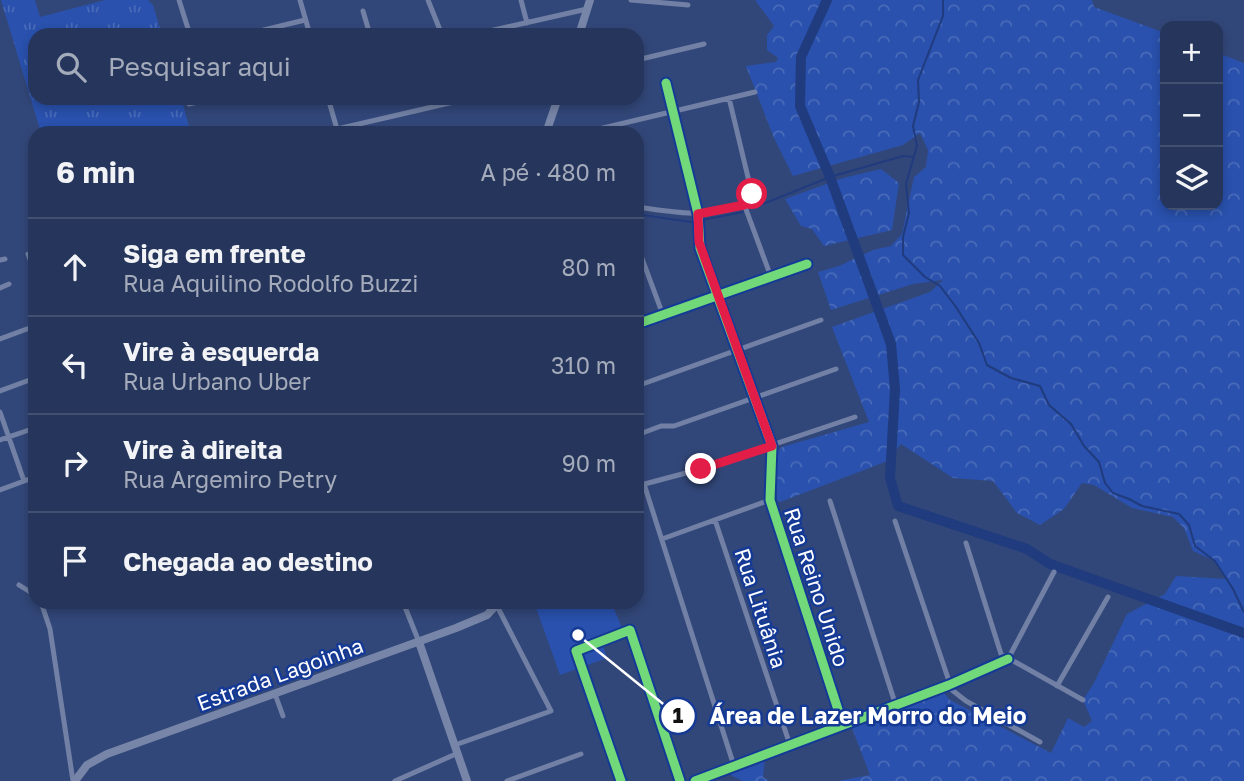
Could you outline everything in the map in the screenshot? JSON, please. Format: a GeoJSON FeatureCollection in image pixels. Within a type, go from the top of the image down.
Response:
{"type":"FeatureCollection","features":[{"type":"Feature","properties":{"kind":"street"},"geometry":{"type":"LineString","coordinates":[[180,0],[188,28]]}},
{"type":"Feature","properties":{"kind":"street"},"geometry":{"type":"LineString","coordinates":[[300,0],[308,28]]}},
{"type":"Feature","properties":{"kind":"street"},"geometry":{"type":"LineString","coordinates":[[428,0],[439,28]]}},
{"type":"Feature","properties":{"kind":"street"},"geometry":{"type":"LineString","coordinates":[[521,0],[527,23]]}},
{"type":"Feature","properties":{"kind":"street"},"geometry":{"type":"LineString","coordinates":[[631,0],[688,5]]}},
{"type":"Feature","properties":{"kind":"street"},"geometry":{"type":"LineString","coordinates":[[504,28],[589,4]]}},
{"type":"Feature","properties":{"kind":"street"},"geometry":{"type":"LineString","coordinates":[[581,28],[589,4]]}},
{"type":"Feature","properties":{"kind":"street"},"geometry":{"type":"LineString","coordinates":[[363,11],[368,28]]}},
{"type":"Feature","properties":{"kind":"street"},"geometry":{"type":"LineString","coordinates":[[272,28],[306,20]]}},
{"type":"Feature","properties":{"kind":"street"},"geometry":{"type":"LineString","coordinates":[[644,58],[704,44]]}},
{"type":"Feature","properties":{"kind":"street"},"geometry":{"type":"LineString","coordinates":[[662,539],[770,500],[772,446],[700,248],[698,214],[666,83]]}},
{"type":"Feature","properties":{"kind":"street"},"geometry":{"type":"LineString","coordinates":[[612,126],[755,92]]}},
{"type":"Feature","properties":{"kind":"street"},"geometry":{"type":"LineString","coordinates":[[644,207],[698,214],[744,205],[752,197],[729,98]]}},
{"type":"Feature","properties":{"kind":"street"},"geometry":{"type":"LineString","coordinates":[[330,105],[336,126]]}},
{"type":"Feature","properties":{"kind":"street"},"geometry":{"type":"LineString","coordinates":[[349,126],[435,105]]}},
{"type":"Feature","properties":{"kind":"street"},"geometry":{"type":"LineString","coordinates":[[548,126],[556,105]]}},
{"type":"Feature","properties":{"kind":"street"},"geometry":{"type":"LineString","coordinates":[[744,205],[771,277]]}},
{"type":"Feature","properties":{"kind":"street"},"geometry":{"type":"LineString","coordinates":[[644,264],[663,315]]}},
{"type":"Feature","properties":{"kind":"street"},"geometry":{"type":"LineString","coordinates":[[644,322],[807,264]]}},
{"type":"Feature","properties":{"kind":"street"},"geometry":{"type":"LineString","coordinates":[[0,288],[9,284]]}},
{"type":"Feature","properties":{"kind":"street"},"geometry":{"type":"LineString","coordinates":[[644,383],[821,320]]}},
{"type":"Feature","properties":{"kind":"street"},"geometry":{"type":"LineString","coordinates":[[0,339],[28,329]]}},
{"type":"Feature","properties":{"kind":"street"},"geometry":{"type":"LineString","coordinates":[[644,432],[674,426],[836,369]]}},
{"type":"Feature","properties":{"kind":"street"},"geometry":{"type":"LineString","coordinates":[[0,391],[28,381]]}},
{"type":"Feature","properties":{"kind":"street"},"geometry":{"type":"LineString","coordinates":[[0,412],[24,481]]}},
{"type":"Feature","properties":{"kind":"street"},"geometry":{"type":"LineString","coordinates":[[734,766],[644,484],[701,469],[855,417]]}},
{"type":"Feature","properties":{"kind":"street"},"geometry":{"type":"LineString","coordinates":[[0,440],[28,430]]}},
{"type":"Feature","properties":{"kind":"street"},"geometry":{"type":"LineString","coordinates":[[0,490],[28,480]]}},
{"type":"Feature","properties":{"kind":"street","name":"Rua Reino Unido"},"geometry":{"type":"LineString","coordinates":[[770,500],[843,726]]}},
{"type":"Feature","properties":{"kind":"street"},"geometry":{"type":"LineString","coordinates":[[830,501],[896,706]]}},
{"type":"Feature","properties":{"kind":"street","name":"Rua Lituânia"},"geometry":{"type":"LineString","coordinates":[[715,520],[790,745]]}},
{"type":"Feature","properties":{"kind":"street"},"geometry":{"type":"LineString","coordinates":[[895,521],[949,685],[961,699],[1040,742]]}},
{"type":"Feature","properties":{"kind":"street"},"geometry":{"type":"LineString","coordinates":[[966,543],[998,649],[1008,659],[1083,700]]}},
{"type":"Feature","properties":{"kind":"street"},"geometry":{"type":"LineString","coordinates":[[695,781],[896,706],[1008,659],[1054,572]]}},
{"type":"Feature","properties":{"kind":"street"},"geometry":{"type":"LineString","coordinates":[[19,585],[28,591]]}},
{"type":"Feature","properties":{"kind":"street"},"geometry":{"type":"LineString","coordinates":[[1057,686],[1108,597]]}},
{"type":"Feature","properties":{"kind":"street"},"geometry":{"type":"LineString","coordinates":[[43,609],[50,629],[74,781]]}},
{"type":"Feature","properties":{"kind":"street"},"geometry":{"type":"LineString","coordinates":[[406,609],[467,781]]}},
{"type":"Feature","properties":{"kind":"street","name":"Estrada Lagoinha"},"geometry":{"type":"LineString","coordinates":[[74,781],[87,765],[107,754],[419,642],[482,618],[492,609]]}},
{"type":"Feature","properties":{"kind":"street"},"geometry":{"type":"LineString","coordinates":[[395,781],[456,749],[551,710],[500,609]]}},
{"type":"Feature","properties":{"kind":"street"},"geometry":{"type":"LineString","coordinates":[[621,781],[576,650],[630,630],[680,781]]}},
{"type":"Feature","properties":{"kind":"street"},"geometry":{"type":"LineString","coordinates":[[275,694],[283,716]]}},
{"type":"Feature","properties":{"kind":"street"},"geometry":{"type":"LineString","coordinates":[[507,781],[581,754]]}},
{"type":"Feature","properties":{"kind":"green space"},"geometry":{"type":"Polygon","coordinates":[[[1,0],[35,0],[40,17],[105,0],[148,0],[153,5],[160,28],[28,28],[28,90],[1,0]]]}},
{"type":"Feature","properties":{"kind":"green space"},"geometry":{"type":"Polygon","coordinates":[[[755,0],[1092,0],[1094,7],[1160,31],[1160,210],[1223,210],[1223,55],[1244,63],[1244,781],[838,781],[870,775],[852,728],[944,693],[950,700],[1051,753],[1068,718],[1084,727],[1092,721],[1083,700],[1127,614],[1165,594],[1176,576],[1227,579],[1213,560],[1193,551],[1184,528],[1173,517],[1132,508],[1094,485],[1082,483],[1064,509],[1040,525],[1017,513],[993,481],[953,478],[901,444],[885,462],[780,502],[777,500],[777,452],[782,447],[869,422],[832,327],[930,292],[943,280],[913,284],[831,310],[818,272],[839,266],[873,250],[891,246],[902,234],[914,177],[926,167],[928,150],[920,133],[903,145],[793,176],[774,138],[746,66],[776,62],[778,58],[767,50],[767,35],[774,26],[755,0]]]}},
{"type":"Feature","properties":{"kind":"green space"},"geometry":{"type":"Polygon","coordinates":[[[33,105],[183,105],[189,126],[39,126],[33,105]]]}},
{"type":"Feature","properties":{"kind":"green space"},"geometry":{"type":"Polygon","coordinates":[[[881,169],[899,183],[892,230],[824,246],[812,229],[801,226],[785,199],[843,178],[881,169]]]}},
{"type":"Feature","properties":{"kind":"green space"},"geometry":{"type":"Polygon","coordinates":[[[536,609],[614,609],[623,630],[601,639],[607,658],[560,675],[536,609]]]}},
{"type":"Feature","properties":{"kind":"green space"},"geometry":{"type":"Polygon","coordinates":[[[765,759],[763,777],[769,781],[742,781],[729,774],[765,759]]]}},
{"type":"Feature","properties":{"kind":"waterway"},"geometry":{"type":"LineString","coordinates":[[827,0],[801,57],[800,106],[830,177],[891,344],[895,389],[890,478],[898,506],[1027,549],[1050,564],[1244,633]]}},
{"type":"Feature","properties":{"kind":"waterway"},"geometry":{"type":"LineString","coordinates":[[943,0],[943,16],[918,80],[919,102],[913,126],[917,146],[906,184],[909,213],[903,237],[903,255],[925,277],[940,286],[979,343],[987,365],[1011,378],[1040,386],[1049,405],[1071,424],[1084,446],[1099,462],[1105,483],[1113,493],[1142,506],[1179,514],[1189,525],[1195,546],[1215,561],[1244,612]]}},
{"type":"Feature","properties":{"kind":"waterway"},"geometry":{"type":"LineString","coordinates":[[753,208],[830,177],[903,156],[914,157]]}},
{"type":"Feature","properties":{"kind":"waterway"},"geometry":{"type":"LineString","coordinates":[[702,220],[743,212]]}},
{"type":"Feature","properties":{"kind":"waterway"},"geometry":{"type":"LineString","coordinates":[[644,215],[691,222]]}},
{"type":"Feature","properties":{"kind":"cycle path"},"geometry":{"type":"LineString","coordinates":[[666,83],[698,214],[700,248],[772,446],[770,500],[843,725]]}},
{"type":"Feature","properties":{"kind":"cycle path"},"geometry":{"type":"LineString","coordinates":[[644,322],[807,264]]}},
{"type":"Feature","properties":{"kind":"cycle path"},"geometry":{"type":"LineString","coordinates":[[621,781],[576,651],[630,630],[680,781]]}},
{"type":"Feature","properties":{"kind":"cycle path"},"geometry":{"type":"LineString","coordinates":[[695,781],[949,685],[1008,659]]}},
{"type":"Feature","properties":{"kind":"place","name":"Área de Lazer Morro do Meio"},"geometry":{"type":"Point","coordinates":[578,635]}},
{"type":"Feature","properties":{"kind":"route"},"geometry":{"type":"LineString","coordinates":[[701,469],[772,446],[699,242],[698,214],[744,205],[752,194]]}}]}
